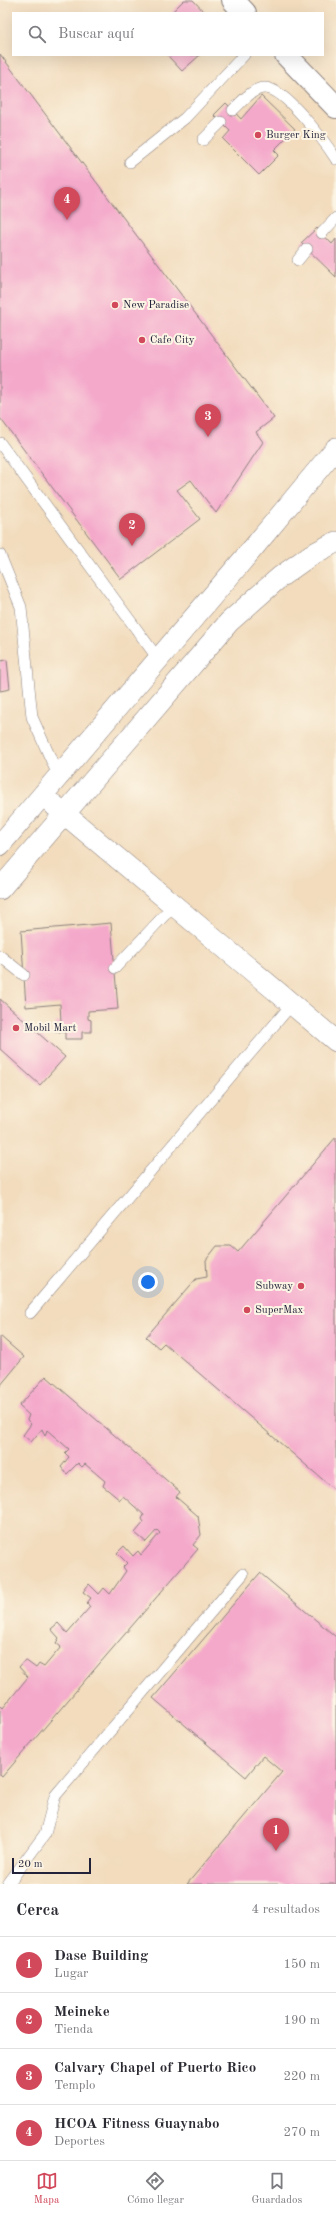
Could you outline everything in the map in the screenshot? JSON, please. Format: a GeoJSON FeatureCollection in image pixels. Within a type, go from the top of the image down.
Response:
{"type":"FeatureCollection","features":[{"type":"Feature","properties":{"kind":"street"},"geometry":{"type":"LineString","coordinates":[[233,0],[244,12]]}},
{"type":"Feature","properties":{"kind":"street"},"geometry":{"type":"LineString","coordinates":[[287,56],[336,107]]}},
{"type":"Feature","properties":{"kind":"street"},"geometry":{"type":"LineString","coordinates":[[0,845],[58,775],[159,660],[336,448]]}},
{"type":"Feature","properties":{"kind":"street"},"geometry":{"type":"LineString","coordinates":[[0,889],[229,622],[280,577],[311,556],[336,542]]}},
{"type":"Feature","properties":{"kind":"street"},"geometry":{"type":"LineString","coordinates":[[42,796],[336,1041]]}},
{"type":"Feature","properties":{"kind":"lane"},"geometry":{"type":"LineString","coordinates":[[130,162],[185,118],[243,56]]}},
{"type":"Feature","properties":{"kind":"lane"},"geometry":{"type":"LineString","coordinates":[[233,110],[256,90],[266,88],[273,90],[289,101],[335,157]]}},
{"type":"Feature","properties":{"kind":"lane"},"geometry":{"type":"LineString","coordinates":[[203,140],[221,122]]}},
{"type":"Feature","properties":{"kind":"lane"},"geometry":{"type":"LineString","coordinates":[[322,234],[336,218]]}},
{"type":"Feature","properties":{"kind":"lane"},"geometry":{"type":"LineString","coordinates":[[298,260],[307,249]]}},
{"type":"Feature","properties":{"kind":"lane"},"geometry":{"type":"LineString","coordinates":[[0,443],[159,660]]}},
{"type":"Feature","properties":{"kind":"lane"},"geometry":{"type":"LineString","coordinates":[[0,555],[21,607],[32,717],[58,775]]}},
{"type":"Feature","properties":{"kind":"lane"},"geometry":{"type":"LineString","coordinates":[[115,968],[174,905]]}},
{"type":"Feature","properties":{"kind":"lane"},"geometry":{"type":"LineString","coordinates":[[0,956],[24,975]]}},
{"type":"Feature","properties":{"kind":"lane"},"geometry":{"type":"LineString","coordinates":[[30,1313],[292,1004]]}},
{"type":"Feature","properties":{"kind":"lane"},"geometry":{"type":"LineString","coordinates":[[8,1884],[45,1834],[55,1796],[243,1574]]}},
{"type":"Feature","properties":{"kind":"building"},"geometry":{"type":"Polygon","coordinates":[[[184,0],[193,0],[204,12],[172,12],[184,0]]]}},
{"type":"Feature","properties":{"kind":"building"},"geometry":{"type":"Polygon","coordinates":[[[0,54],[274,418],[256,432],[263,442],[216,513],[191,480],[177,490],[200,519],[121,579],[0,418],[0,54]]]}},
{"type":"Feature","properties":{"kind":"building"},"geometry":{"type":"Polygon","coordinates":[[[168,56],[199,56],[182,71],[168,56]]]}},
{"type":"Feature","properties":{"kind":"building","name":"Burger King"},"geometry":{"type":"Polygon","coordinates":[[[261,96],[295,129],[274,150],[279,155],[259,175],[223,139],[230,131],[214,115],[226,103],[241,119],[261,96]]]}},
{"type":"Feature","properties":{"kind":"building"},"geometry":{"type":"Polygon","coordinates":[[[317,228],[332,244],[336,239],[336,277],[301,243],[317,228]]]}},
{"type":"Feature","properties":{"kind":"building"},"geometry":{"type":"Polygon","coordinates":[[[7,660],[10,689],[0,691],[0,661],[7,660]]]}},
{"type":"Feature","properties":{"kind":"building"},"geometry":{"type":"Polygon","coordinates":[[[111,923],[118,1009],[88,1011],[88,1019],[91,1020],[91,1032],[82,1032],[82,1039],[65,1039],[65,1032],[56,1032],[56,1022],[61,1022],[60,1004],[26,1007],[21,931],[111,923]]]}},
{"type":"Feature","properties":{"kind":"building","name":"Mobil Mart"},"geometry":{"type":"Polygon","coordinates":[[[0,999],[65,1057],[40,1085],[0,1049],[0,999]]]}},
{"type":"Feature","properties":{"kind":"building"},"geometry":{"type":"Polygon","coordinates":[[[336,1137],[336,1491],[164,1343],[159,1348],[146,1337],[196,1279],[207,1277],[206,1260],[217,1246],[231,1246],[238,1252],[336,1137]]]}},
{"type":"Feature","properties":{"kind":"building"},"geometry":{"type":"Polygon","coordinates":[[[0,1336],[24,1357],[0,1386],[0,1336]]]}},
{"type":"Feature","properties":{"kind":"building"},"geometry":{"type":"Polygon","coordinates":[[[46,1376],[180,1492],[176,1497],[198,1516],[201,1535],[193,1545],[198,1549],[2,1777],[0,1775],[0,1705],[3,1708],[28,1677],[19,1667],[25,1660],[36,1668],[39,1664],[44,1667],[61,1647],[56,1643],[59,1638],[51,1629],[58,1623],[67,1633],[90,1607],[87,1603],[91,1598],[83,1592],[89,1584],[99,1594],[104,1588],[110,1594],[126,1571],[123,1567],[127,1563],[117,1553],[124,1546],[133,1556],[138,1551],[141,1555],[160,1533],[157,1530],[146,1542],[135,1533],[144,1522],[142,1519],[144,1515],[123,1496],[120,1500],[103,1486],[105,1481],[85,1464],[82,1467],[78,1463],[67,1474],[61,1467],[69,1457],[65,1453],[69,1449],[47,1430],[45,1436],[42,1429],[31,1442],[23,1435],[31,1424],[27,1420],[29,1415],[19,1406],[46,1376]]]}},
{"type":"Feature","properties":{"kind":"building"},"geometry":{"type":"Polygon","coordinates":[[[260,1573],[336,1637],[336,1884],[187,1884],[282,1772],[263,1756],[246,1777],[153,1698],[260,1573]]]}},
{"type":"Feature","properties":{"kind":"place","name":"Burger King"},"geometry":{"type":"Point","coordinates":[258,135]}},
{"type":"Feature","properties":{"kind":"place","name":"HCOA Fitness Guaynabo"},"geometry":{"type":"Point","coordinates":[67,220]}},
{"type":"Feature","properties":{"kind":"place","name":"New Paradise"},"geometry":{"type":"Point","coordinates":[115,305]}},
{"type":"Feature","properties":{"kind":"place","name":"Cafe City"},"geometry":{"type":"Point","coordinates":[142,340]}},
{"type":"Feature","properties":{"kind":"place","name":"Calvary Chapel of Puerto Rico"},"geometry":{"type":"Point","coordinates":[208,437]}},
{"type":"Feature","properties":{"kind":"place","name":"Meineke"},"geometry":{"type":"Point","coordinates":[132,546]}},
{"type":"Feature","properties":{"kind":"place","name":"Mobil Mart"},"geometry":{"type":"Point","coordinates":[16,1028]}},
{"type":"Feature","properties":{"kind":"place","name":"Subway"},"geometry":{"type":"Point","coordinates":[301,1286]}},
{"type":"Feature","properties":{"kind":"place","name":"SuperMax"},"geometry":{"type":"Point","coordinates":[247,1310]}},
{"type":"Feature","properties":{"kind":"place","name":"Dase Building"},"geometry":{"type":"Point","coordinates":[276,1851]}}]}
